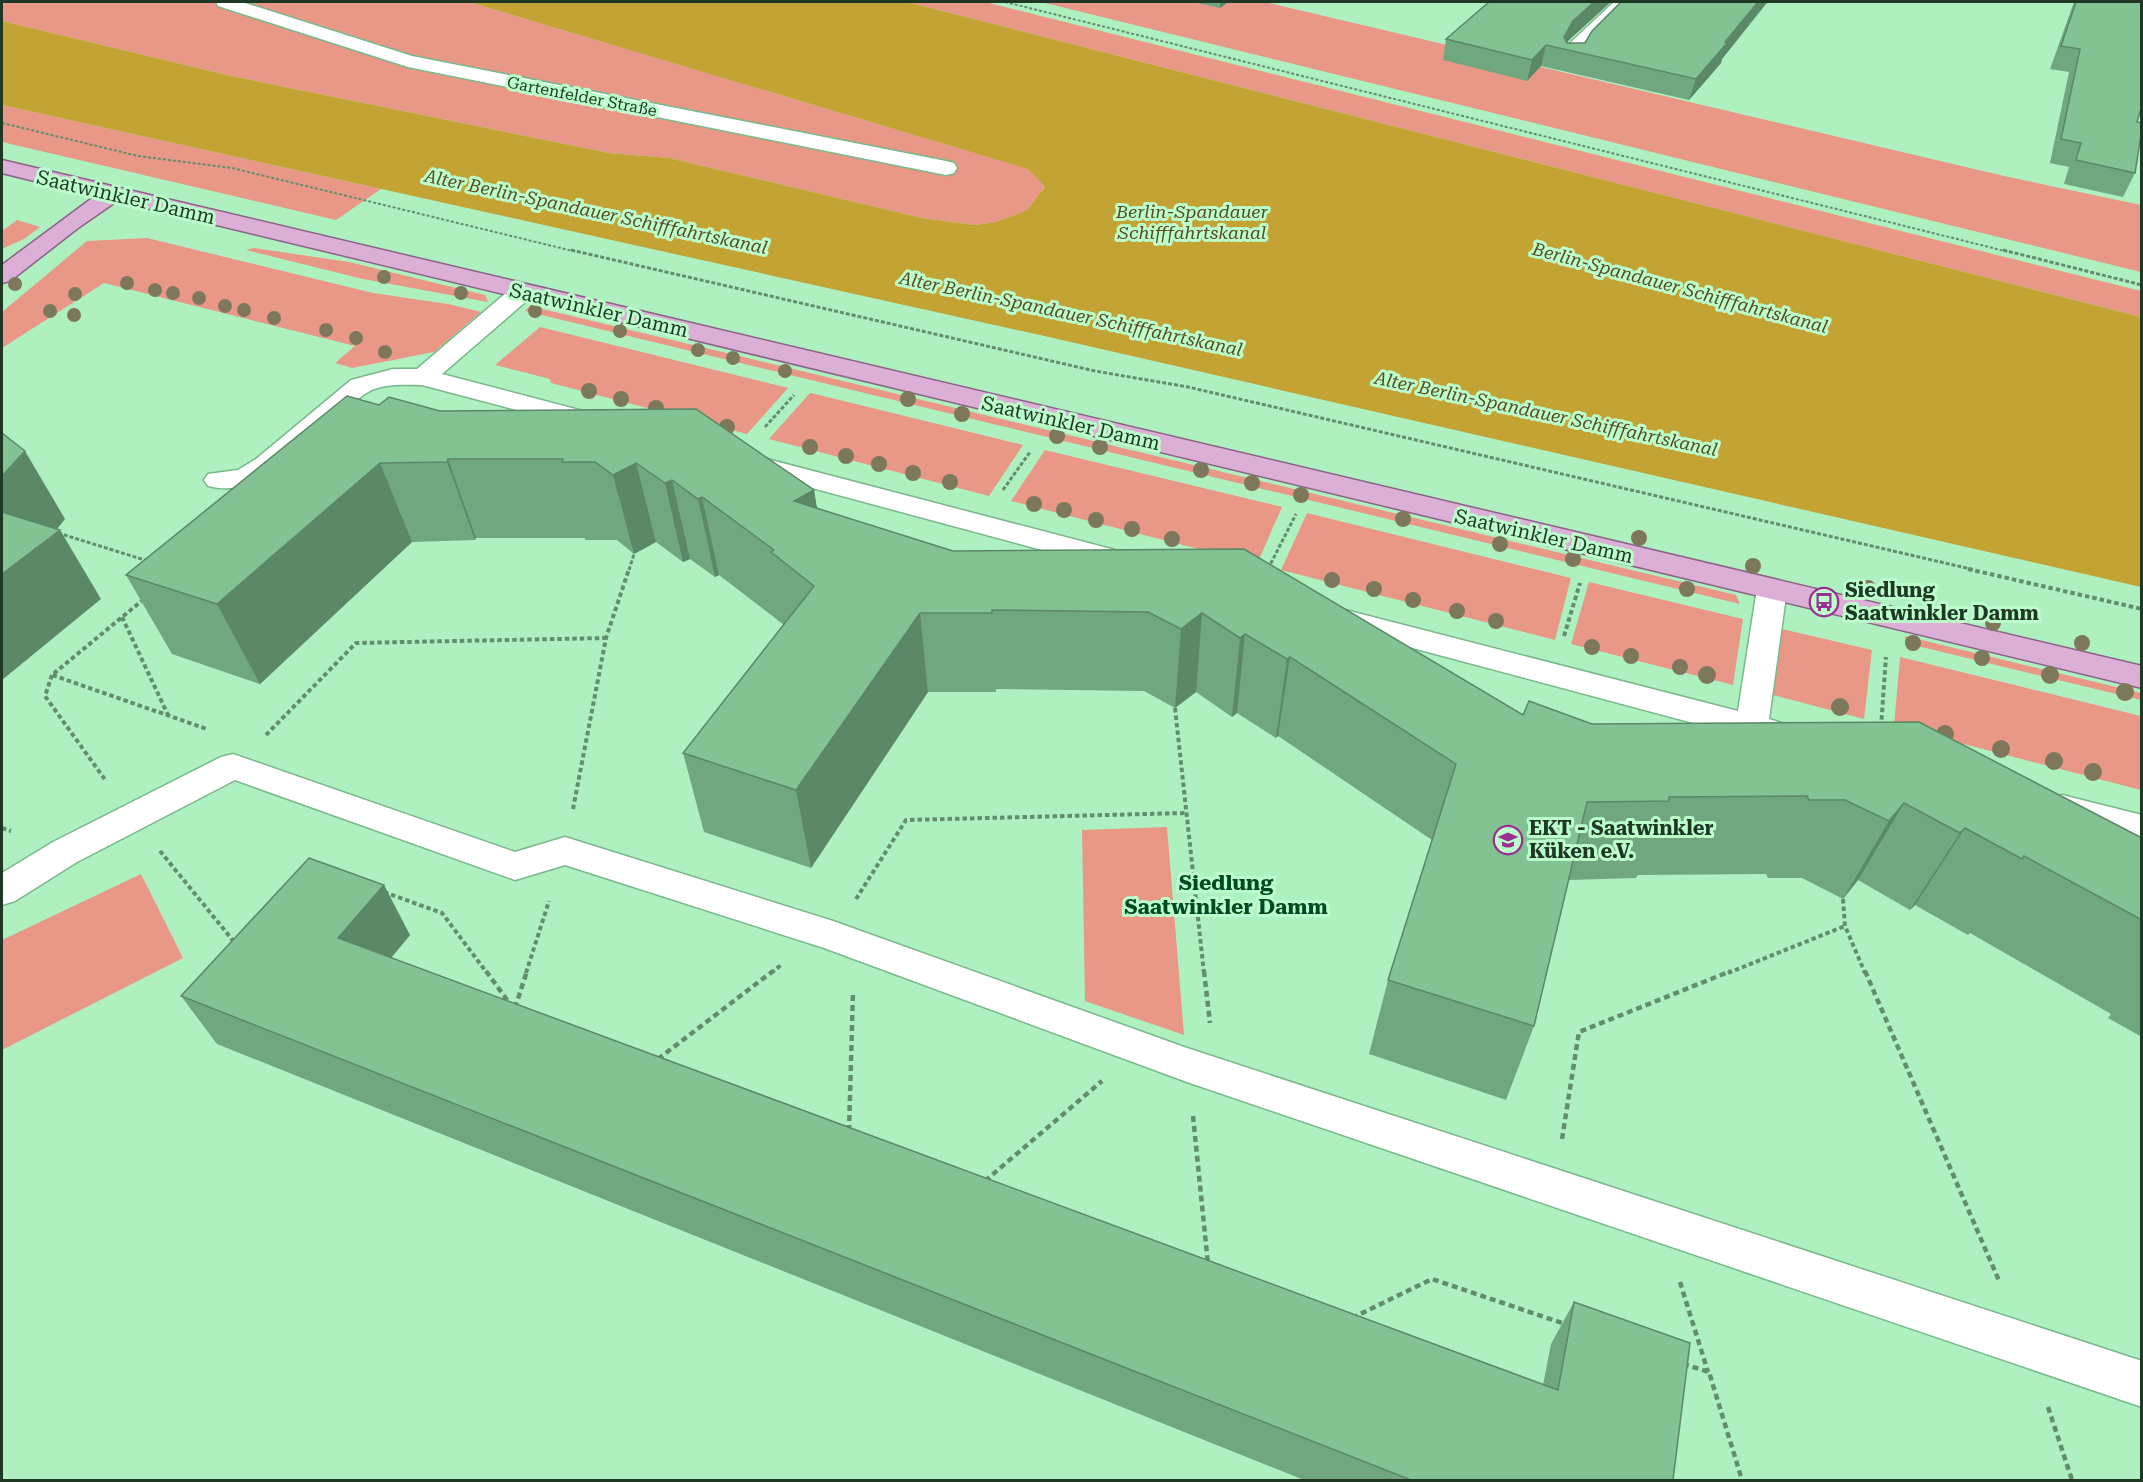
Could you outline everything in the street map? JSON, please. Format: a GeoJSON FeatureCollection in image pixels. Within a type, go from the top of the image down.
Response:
{"type":"FeatureCollection","features":[{"type":"Feature","properties":{"kind":"main road","name":"Saatwinkler Damm"},"geometry":{"type":"LineString","coordinates":[[2,167],[2142,676]]}},
{"type":"Feature","properties":{"kind":"main road"},"geometry":{"type":"LineString","coordinates":[[2,276],[70,223],[114,194]]}},
{"type":"Feature","properties":{"kind":"street","name":"Gartenfelder Straße"},"geometry":{"type":"LineString","coordinates":[[225,2],[408,61],[946,168]]}},
{"type":"Feature","properties":{"kind":"street"},"geometry":{"type":"LineString","coordinates":[[1570,60],[1577,47],[1624,2]]}},
{"type":"Feature","properties":{"kind":"street"},"geometry":{"type":"LineString","coordinates":[[423,377],[522,292]]}},
{"type":"Feature","properties":{"kind":"street"},"geometry":{"type":"LineString","coordinates":[[218,480],[244,478],[266,465],[360,386],[393,377],[423,377],[620,429]]}},
{"type":"Feature","properties":{"kind":"street"},"geometry":{"type":"LineString","coordinates":[[725,456],[1151,569]]}},
{"type":"Feature","properties":{"kind":"street"},"geometry":{"type":"LineString","coordinates":[[1752,726],[1772,589]]}},
{"type":"Feature","properties":{"kind":"street"},"geometry":{"type":"LineString","coordinates":[[1311,611],[1810,742]]}},
{"type":"Feature","properties":{"kind":"street"},"geometry":{"type":"LineString","coordinates":[[2,891],[65,852],[233,766],[515,866],[565,851],[833,936],[1202,1069],[2142,1383]]}},
{"type":"Feature","properties":{"kind":"street"},"geometry":{"type":"LineString","coordinates":[[2039,802],[2142,828]]}},
{"type":"Feature","properties":{"kind":"path"},"geometry":{"type":"LineString","coordinates":[[1005,2],[2142,285]]}},
{"type":"Feature","properties":{"kind":"path"},"geometry":{"type":"LineString","coordinates":[[2,123],[138,156],[232,168],[598,257],[1095,371],[1188,387],[2142,609]]}},
{"type":"Feature","properties":{"kind":"path"},"geometry":{"type":"LineString","coordinates":[[1264,575],[1299,508]]}},
{"type":"Feature","properties":{"kind":"path"},"geometry":{"type":"LineString","coordinates":[[54,532],[158,563]]}},
{"type":"Feature","properties":{"kind":"path"},"geometry":{"type":"LineString","coordinates":[[514,1010],[565,851],[606,638],[634,554]]}},
{"type":"Feature","properties":{"kind":"path"},"geometry":{"type":"LineString","coordinates":[[147,597],[52,675],[45,696],[132,817],[237,945]]}},
{"type":"Feature","properties":{"kind":"path"},"geometry":{"type":"LineString","coordinates":[[122,617],[168,716]]}},
{"type":"Feature","properties":{"kind":"path"},"geometry":{"type":"LineString","coordinates":[[233,766],[356,643],[606,638]]}},
{"type":"Feature","properties":{"kind":"path"},"geometry":{"type":"LineString","coordinates":[[1881,738],[1887,649]]}},
{"type":"Feature","properties":{"kind":"path"},"geometry":{"type":"LineString","coordinates":[[52,675],[212,731]]}},
{"type":"Feature","properties":{"kind":"path"},"geometry":{"type":"LineString","coordinates":[[1175,708],[1185,813],[1202,1069],[1208,1269],[1197,1265]]}},
{"type":"Feature","properties":{"kind":"path"},"geometry":{"type":"LineString","coordinates":[[664,1067],[653,1063],[797,952],[833,936],[906,820],[1185,813]]}},
{"type":"Feature","properties":{"kind":"path"},"geometry":{"type":"LineString","coordinates":[[380,890],[442,913],[514,1010],[525,1014]]}},
{"type":"Feature","properties":{"kind":"path"},"geometry":{"type":"LineString","coordinates":[[1843,899],[1845,926],[2027,1344],[2072,1480]]}},
{"type":"Feature","properties":{"kind":"path"},"geometry":{"type":"LineString","coordinates":[[1555,1187],[1579,1032],[1845,926]]}},
{"type":"Feature","properties":{"kind":"path"},"geometry":{"type":"LineString","coordinates":[[833,936],[853,970],[849,1136],[838,1132]]}},
{"type":"Feature","properties":{"kind":"path"},"geometry":{"type":"LineString","coordinates":[[990,1190],[980,1186],[1141,1048]]}},
{"type":"Feature","properties":{"kind":"path"},"geometry":{"type":"LineString","coordinates":[[1661,1224],[1742,1480]]}},
{"type":"Feature","properties":{"kind":"path"},"geometry":{"type":"LineString","coordinates":[[1346,1320],[1432,1279],[1576,1327]]}},
{"type":"Feature","properties":{"kind":"path"},"geometry":{"type":"LineString","coordinates":[[1676,1361],[1709,1372]]}},
{"type":"Feature","properties":{"kind":"shaded area"},"geometry":{"type":"Polygon","coordinates":[[[2,2],[469,2],[1029,169],[1045,187],[1027,210],[996,222],[975,225],[922,218],[669,158],[609,153],[231,76],[2,21],[2,2]]]}},
{"type":"Feature","properties":{"kind":"shaded area"},"geometry":{"type":"Polygon","coordinates":[[[907,2],[985,2],[2141,291],[2141,317],[907,2]]]}},
{"type":"Feature","properties":{"kind":"shaded area"},"geometry":{"type":"Polygon","coordinates":[[[1041,2],[1265,2],[2004,176],[2141,205],[2141,272],[1041,2]]]}},
{"type":"Feature","properties":{"kind":"shaded area"},"geometry":{"type":"Polygon","coordinates":[[[2,105],[381,189],[336,220],[2,142],[2,105]]]}},
{"type":"Feature","properties":{"kind":"shaded area"},"geometry":{"type":"Polygon","coordinates":[[[17,220],[40,227],[24,239],[2,249],[2,231],[17,220]]]}},
{"type":"Feature","properties":{"kind":"shaded area"},"geometry":{"type":"Polygon","coordinates":[[[147,238],[373,293],[448,304],[481,312],[434,352],[352,368],[335,363],[355,346],[104,283],[2,348],[2,312],[87,241],[147,238]]]}},
{"type":"Feature","properties":{"kind":"shaded area"},"geometry":{"type":"Polygon","coordinates":[[[254,248],[349,262],[485,295],[488,302],[363,279],[246,250],[254,248]]]}},
{"type":"Feature","properties":{"kind":"shaded area"},"geometry":{"type":"Polygon","coordinates":[[[530,306],[1736,595],[1740,604],[525,311],[530,306]]]}},
{"type":"Feature","properties":{"kind":"shaded area"},"geometry":{"type":"Polygon","coordinates":[[[540,327],[788,388],[747,434],[551,383],[550,379],[495,365],[540,327]]]}},
{"type":"Feature","properties":{"kind":"shaded area"},"geometry":{"type":"Polygon","coordinates":[[[810,393],[1023,445],[989,496],[769,439],[810,393]]]}},
{"type":"Feature","properties":{"kind":"shaded area"},"geometry":{"type":"Polygon","coordinates":[[[1045,450],[1282,507],[1257,564],[1011,501],[1045,450]]]}},
{"type":"Feature","properties":{"kind":"shaded area"},"geometry":{"type":"Polygon","coordinates":[[[1307,513],[1571,578],[1555,640],[1281,570],[1307,513]]]}},
{"type":"Feature","properties":{"kind":"shaded area"},"geometry":{"type":"Polygon","coordinates":[[[1589,582],[1743,619],[1733,685],[1571,644],[1589,582]]]}},
{"type":"Feature","properties":{"kind":"shaded area"},"geometry":{"type":"Polygon","coordinates":[[[1782,629],[1872,650],[1864,719],[1773,695],[1782,629]]]}},
{"type":"Feature","properties":{"kind":"shaded area"},"geometry":{"type":"Polygon","coordinates":[[[1905,636],[2141,693],[2141,700],[1905,643],[1905,636]]]}},
{"type":"Feature","properties":{"kind":"shaded area"},"geometry":{"type":"Polygon","coordinates":[[[1900,657],[2141,716],[2141,790],[1894,726],[1900,657]]]}},
{"type":"Feature","properties":{"kind":"shaded area"},"geometry":{"type":"Polygon","coordinates":[[[1167,827],[1184,1035],[1085,1001],[1082,830],[1167,827]]]}},
{"type":"Feature","properties":{"kind":"shaded area"},"geometry":{"type":"Polygon","coordinates":[[[141,874],[183,958],[2,1050],[2,940],[141,874]]]}},
{"type":"Feature","properties":{"kind":"water","name":"Berlin-Spandauer Schifffahrtskanal"},"geometry":{"type":"Polygon","coordinates":[[[469,2],[907,2],[2141,317],[2141,587],[1040,335],[2,105],[2,21],[231,76],[609,153],[669,158],[922,218],[975,225],[996,222],[1027,210],[1045,187],[1028,169],[469,2]]]}},
{"type":"Feature","properties":{"kind":"building"},"geometry":{"type":"Polygon","coordinates":[[[1489,2],[1594,2],[1573,21],[1564,37],[1567,43],[1585,43],[1592,31],[1621,2],[1758,2],[1696,79],[1546,45],[1532,60],[1446,39],[1489,2]]]}},
{"type":"Feature","properties":{"kind":"building"},"geometry":{"type":"Polygon","coordinates":[[[2076,2],[2142,2],[2142,105],[2137,122],[2142,123],[2142,128],[2135,173],[2076,160],[2081,143],[2061,139],[2080,49],[2061,46],[2076,2]]]}},
{"type":"Feature","properties":{"kind":"building"},"geometry":{"type":"Polygon","coordinates":[[[347,396],[379,405],[389,397],[440,411],[696,409],[814,490],[794,501],[953,551],[1244,549],[1523,715],[1529,701],[1592,724],[1919,722],[2142,838],[2142,920],[2024,856],[2022,859],[1965,828],[1960,833],[1904,803],[1889,821],[1845,800],[1809,800],[1807,796],[1669,797],[1669,801],[1587,802],[1534,1026],[1388,980],[1456,764],[1290,657],[1287,659],[1245,634],[1240,638],[1202,613],[1181,629],[1148,612],[992,610],[992,613],[920,613],[796,790],[683,753],[814,586],[771,552],[774,550],[702,497],[698,499],[672,480],[665,483],[636,463],[613,475],[595,462],[562,462],[563,459],[448,459],[447,462],[380,463],[217,604],[126,575],[347,396]]]}},
{"type":"Feature","properties":{"kind":"building"},"geometry":{"type":"Polygon","coordinates":[[[2,433],[25,451],[2,476],[2,433]]]}},
{"type":"Feature","properties":{"kind":"building"},"geometry":{"type":"Polygon","coordinates":[[[2,512],[60,530],[2,574],[2,512]]]}},
{"type":"Feature","properties":{"kind":"building"},"geometry":{"type":"Polygon","coordinates":[[[309,858],[384,885],[338,938],[1558,1390],[1574,1302],[1690,1343],[1673,1480],[1411,1480],[181,996],[309,858]]]}},
{"type":"Feature","properties":{"kind":"place","name":"Siedlung Saatwinkler Damm"},"geometry":{"type":"Point","coordinates":[1824,602]}},
{"type":"Feature","properties":{"kind":"place","name":"EKT - Saatwinkler Küken e.V."},"geometry":{"type":"Point","coordinates":[1508,840]}},
{"type":"Feature","properties":{"kind":"district","name":"Siedlung Saatwinkler Damm"},"geometry":{"type":"Point","coordinates":[1226,895]}},
{"type":"Feature","properties":{"kind":"water label","name":"Alter Berlin-Spandauer Schifffahrtskanal"},"geometry":{"type":"Point","coordinates":[596,212]}},
{"type":"Feature","properties":{"kind":"water label","name":"Alter Berlin-Spandauer Schifffahrtskanal"},"geometry":{"type":"Point","coordinates":[1071,314]}},
{"type":"Feature","properties":{"kind":"water label","name":"Alter Berlin-Spandauer Schifffahrtskanal"},"geometry":{"type":"Point","coordinates":[1546,414]}}]}
